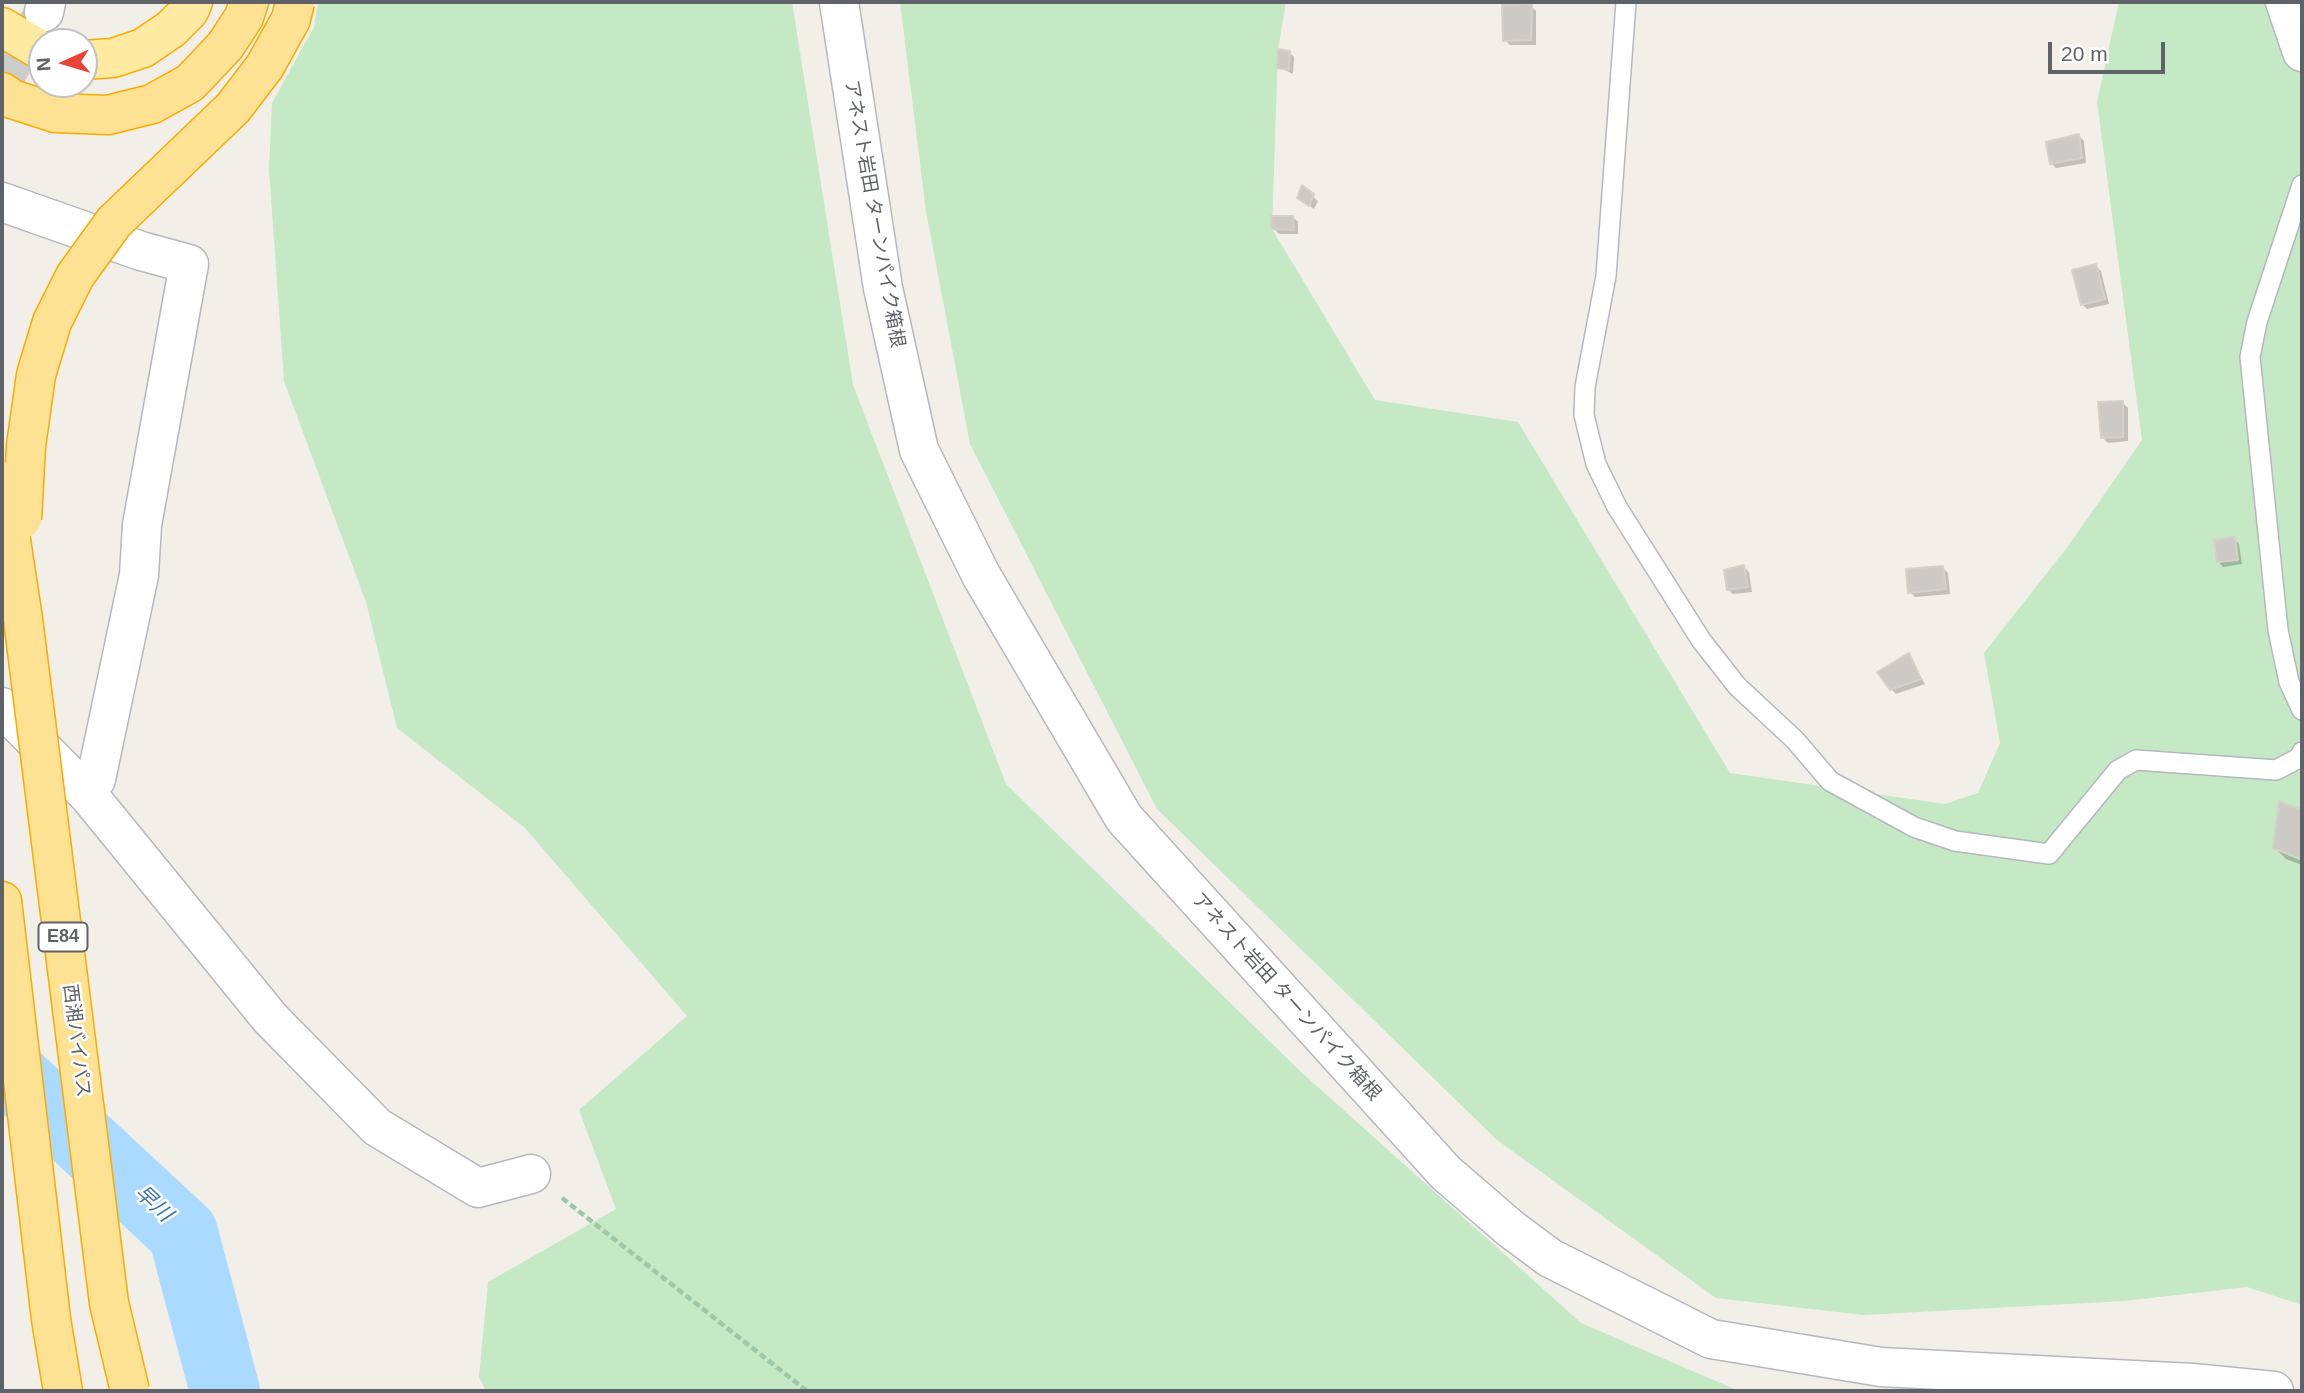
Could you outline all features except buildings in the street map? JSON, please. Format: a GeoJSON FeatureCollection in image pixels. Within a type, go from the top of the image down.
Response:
{"type":"FeatureCollection","features":[{"type":"Feature","properties":{"kind":"highway"},"geometry":{"type":"LineString","coordinates":[[2,92],[12,99],[55,113],[108,115],[152,104],[190,83],[225,46],[244,17],[249,2]]}},
{"type":"Feature","properties":{"kind":"highway"},"geometry":{"type":"LineString","coordinates":[[23,619],[22,521],[26,446],[36,374],[52,322],[75,275],[114,222],[233,108],[257,76],[291,19],[295,2]]}},
{"type":"Feature","properties":{"kind":"highway"},"geometry":{"type":"LineString","coordinates":[[98,59],[113,58],[143,48],[171,29],[191,6]]}},
{"type":"Feature","properties":{"kind":"highway"},"geometry":{"type":"LineString","coordinates":[[2,27],[28,43]]}},
{"type":"Feature","properties":{"kind":"highway","name":"西湘バイパス"},"geometry":{"type":"LineString","coordinates":[[2,481],[23,619],[109,1303],[130,1391]]}},
{"type":"Feature","properties":{"kind":"highway"},"geometry":{"type":"LineString","coordinates":[[2,901],[51,1319],[63,1391]]}},
{"type":"Feature","properties":{"kind":"highway"},"geometry":{"type":"LineString","coordinates":[[109,1303],[139,1391]]}},
{"type":"Feature","properties":{"kind":"highway"},"geometry":{"type":"LineString","coordinates":[[50,1391],[51,1319]]}},
{"type":"Feature","properties":{"kind":"street","name":"アネスト岩田 ターンパイク箱根"},"geometry":{"type":"LineString","coordinates":[[839,2],[883,288],[919,450],[981,575],[1041,682],[1124,818],[1446,1173],[1511,1229],[1550,1258],[1711,1339],[1881,1367],[2192,1383],[2274,1391]]}},
{"type":"Feature","properties":{"kind":"street"},"geometry":{"type":"LineString","coordinates":[[2285,2],[2302,52]]}},
{"type":"Feature","properties":{"kind":"street"},"geometry":{"type":"LineString","coordinates":[[2,202],[141,251],[189,264],[142,525],[139,575],[96,779],[82,788]]}},
{"type":"Feature","properties":{"kind":"street"},"geometry":{"type":"LineString","coordinates":[[2,707],[82,788],[270,1018],[377,1127],[478,1188],[531,1174]]}},
{"type":"Feature","properties":{"kind":"lane"},"geometry":{"type":"LineString","coordinates":[[1626,2],[1606,275],[1585,387],[1584,415],[1596,464],[1617,507],[1701,640],[1737,686],[1795,740],[1830,781],[1914,827],[1955,841],[2049,855],[2118,770],[2136,760],[2276,770],[2299,758],[2302,752]]}},
{"type":"Feature","properties":{"kind":"lane"},"geometry":{"type":"LineString","coordinates":[[2302,185],[2257,322],[2250,357],[2278,629],[2289,682],[2302,710]]}},
{"type":"Feature","properties":{"kind":"path"},"geometry":{"type":"LineString","coordinates":[[531,1174],[807,1391]]}},
{"type":"Feature","properties":{"kind":"green space"},"geometry":{"type":"Polygon","coordinates":[[[318,2],[792,2],[853,385],[1006,784],[1300,1071],[1581,1323],[1739,1391],[486,1391],[479,1377],[488,1282],[616,1209],[579,1110],[687,1016],[525,828],[397,728],[366,602],[284,381],[269,169],[272,103],[314,27],[318,2]]]}},
{"type":"Feature","properties":{"kind":"green space"},"geometry":{"type":"Polygon","coordinates":[[[900,2],[1286,2],[1278,49],[1272,229],[1375,400],[1518,422],[1730,773],[1945,804],[1978,793],[2000,743],[1984,653],[2069,545],[2142,440],[2097,102],[2119,2],[2302,2],[2302,1305],[2247,1287],[2124,1301],[1863,1315],[1716,1298],[1497,1140],[1157,809],[970,444],[926,211],[900,2]]]}},
{"type":"Feature","properties":{"kind":"waterway","name":"早川"},"geometry":{"type":"LineString","coordinates":[[2,1065],[183,1233],[225,1391]]}},
{"type":"Feature","properties":{"kind":"tunnel"},"geometry":{"type":"LineString","coordinates":[[2,82],[44,12]]}}]}
